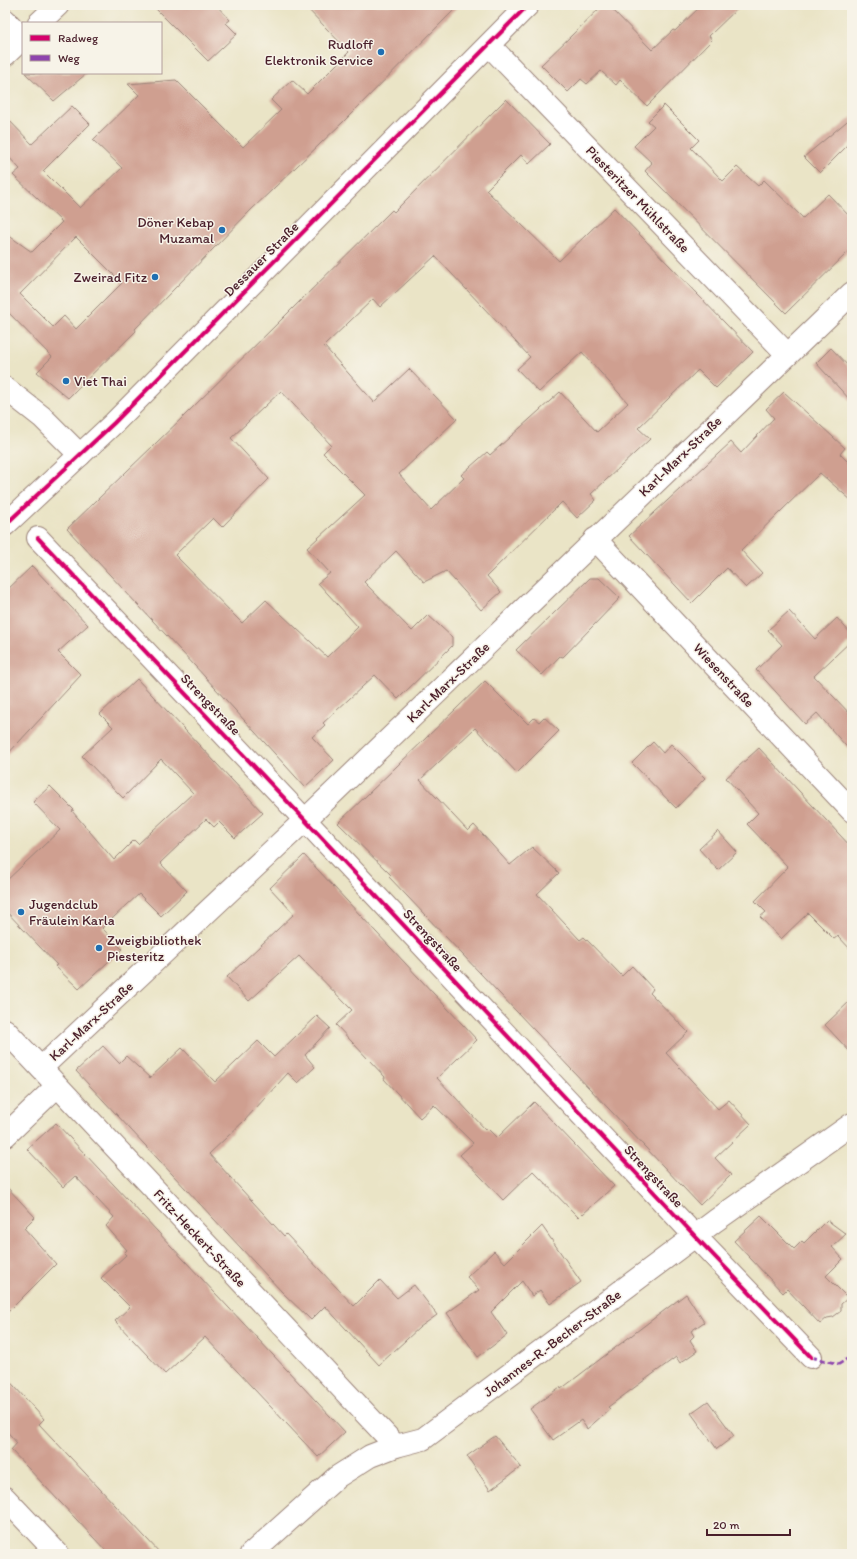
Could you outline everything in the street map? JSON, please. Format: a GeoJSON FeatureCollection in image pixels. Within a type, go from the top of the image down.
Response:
{"type":"FeatureCollection","features":[{"type":"Feature","properties":{"kind":"street"},"geometry":{"type":"LineString","coordinates":[[40,22],[58,5]]}},
{"type":"Feature","properties":{"kind":"street","name":"Dessauer Straße"},"geometry":{"type":"LineString","coordinates":[[5,525],[80,455],[528,5]]}},
{"type":"Feature","properties":{"kind":"street"},"geometry":{"type":"LineString","coordinates":[[5,20],[22,37]]}},
{"type":"Feature","properties":{"kind":"street"},"geometry":{"type":"LineString","coordinates":[[5,55],[22,39]]}},
{"type":"Feature","properties":{"kind":"street","name":"Piesteritzer Mühlstraße"},"geometry":{"type":"LineString","coordinates":[[489,45],[787,354]]}},
{"type":"Feature","properties":{"kind":"street","name":"Karl-Marx-Straße"},"geometry":{"type":"LineString","coordinates":[[41,1068],[305,820],[852,293]]}},
{"type":"Feature","properties":{"kind":"street"},"geometry":{"type":"LineString","coordinates":[[5,388],[42,417],[80,455]]}},
{"type":"Feature","properties":{"kind":"street","name":"Strengstraße"},"geometry":{"type":"LineString","coordinates":[[38,538],[695,1236],[811,1357]]}},
{"type":"Feature","properties":{"kind":"street","name":"Wiesenstraße"},"geometry":{"type":"LineString","coordinates":[[595,539],[852,811]]}},
{"type":"Feature","properties":{"kind":"street","name":"Fritz-Heckert-Straße"},"geometry":{"type":"LineString","coordinates":[[5,1030],[396,1446]]}},
{"type":"Feature","properties":{"kind":"street"},"geometry":{"type":"LineString","coordinates":[[5,1136],[57,1086]]}},
{"type":"Feature","properties":{"kind":"street","name":"Johannes-R.-Becher-Straße"},"geometry":{"type":"LineString","coordinates":[[251,1554],[337,1477],[370,1456],[396,1446],[423,1439],[695,1236],[852,1124]]}},
{"type":"Feature","properties":{"kind":"street"},"geometry":{"type":"LineString","coordinates":[[5,1498],[58,1554]]}},
{"type":"Feature","properties":{"kind":"building"},"geometry":{"type":"Polygon","coordinates":[[[152,5],[216,5],[230,20],[226,23],[237,34],[208,61],[152,5]]]}},
{"type":"Feature","properties":{"kind":"building"},"geometry":{"type":"Polygon","coordinates":[[[304,5],[459,5],[343,122],[251,210],[135,329],[136,331],[68,398],[37,372],[52,357],[5,309],[5,233],[32,252],[62,222],[13,175],[20,169],[5,153],[5,116],[32,144],[72,106],[90,124],[43,171],[80,208],[122,168],[93,140],[139,95],[128,84],[176,80],[243,147],[281,110],[271,100],[292,80],[307,94],[349,52],[304,5]],[[76,237],[20,294],[53,327],[64,316],[76,329],[122,283],[76,237]]]}},
{"type":"Feature","properties":{"kind":"building"},"geometry":{"type":"Polygon","coordinates":[[[603,5],[608,5],[652,50],[673,30],[675,31],[702,5],[741,5],[709,36],[712,40],[647,106],[620,80],[616,85],[601,71],[587,84],[581,79],[568,92],[541,65],[603,5]]]}},
{"type":"Feature","properties":{"kind":"building"},"geometry":{"type":"Polygon","coordinates":[[[26,74],[86,74],[54,101],[26,74]]]}},
{"type":"Feature","properties":{"kind":"building"},"geometry":{"type":"Polygon","coordinates":[[[506,99],[550,144],[529,164],[521,155],[486,190],[559,261],[614,208],[753,352],[716,388],[698,370],[638,428],[650,439],[591,494],[596,500],[577,518],[562,502],[487,576],[501,592],[481,610],[446,571],[424,582],[396,551],[364,582],[412,631],[428,615],[452,637],[452,646],[398,699],[375,675],[323,723],[325,725],[312,737],[334,760],[305,787],[67,529],[184,416],[392,210],[394,212],[506,99]],[[435,256],[380,307],[373,299],[324,346],[374,402],[409,369],[457,419],[399,474],[431,510],[464,478],[461,475],[487,452],[490,455],[560,392],[597,432],[628,403],[582,352],[539,392],[517,369],[530,357],[435,256]],[[281,391],[231,438],[269,479],[222,527],[213,518],[175,555],[242,623],[266,600],[327,657],[358,627],[318,583],[330,573],[307,548],[365,495],[323,453],[331,445],[281,391]]]}},
{"type":"Feature","properties":{"kind":"building"},"geometry":{"type":"Polygon","coordinates":[[[664,105],[699,140],[691,148],[723,181],[737,167],[758,186],[764,180],[803,218],[828,194],[852,219],[852,248],[786,313],[645,171],[652,163],[634,146],[654,126],[648,121],[664,105]]]}},
{"type":"Feature","properties":{"kind":"building"},"geometry":{"type":"Polygon","coordinates":[[[852,117],[852,141],[820,173],[804,157],[852,117]]]}},
{"type":"Feature","properties":{"kind":"building"},"geometry":{"type":"Polygon","coordinates":[[[831,348],[852,370],[852,402],[816,363],[831,348]]]}},
{"type":"Feature","properties":{"kind":"building"},"geometry":{"type":"Polygon","coordinates":[[[784,392],[845,448],[840,454],[852,466],[852,501],[820,473],[741,550],[762,573],[746,588],[727,568],[692,603],[629,536],[731,442],[741,453],[774,418],[766,409],[784,392]]]}},
{"type":"Feature","properties":{"kind":"building"},"geometry":{"type":"Polygon","coordinates":[[[32,566],[88,625],[58,652],[81,675],[5,757],[5,592],[32,566]]]}},
{"type":"Feature","properties":{"kind":"building"},"geometry":{"type":"Polygon","coordinates":[[[590,578],[599,578],[620,598],[563,657],[560,656],[542,675],[516,650],[590,578]]]}},
{"type":"Feature","properties":{"kind":"building"},"geometry":{"type":"Polygon","coordinates":[[[789,611],[815,639],[837,618],[852,635],[852,640],[814,676],[852,716],[852,753],[817,713],[805,724],[756,670],[782,645],[768,630],[789,611]]]}},
{"type":"Feature","properties":{"kind":"building"},"geometry":{"type":"Polygon","coordinates":[[[137,679],[263,813],[235,838],[219,822],[214,827],[206,819],[160,863],[187,891],[161,916],[139,894],[102,928],[122,949],[79,989],[55,966],[57,965],[5,910],[5,882],[60,830],[33,802],[50,786],[74,810],[72,811],[114,860],[134,840],[138,844],[193,793],[161,759],[123,798],[82,756],[113,727],[100,714],[137,679]]]}},
{"type":"Feature","properties":{"kind":"building"},"geometry":{"type":"Polygon","coordinates":[[[485,681],[528,724],[534,718],[539,722],[544,717],[559,731],[517,773],[475,728],[420,780],[468,831],[474,825],[510,865],[532,847],[559,873],[537,894],[580,940],[584,937],[622,976],[632,966],[653,989],[650,993],[688,1032],[666,1053],[718,1109],[729,1100],[751,1124],[715,1158],[731,1175],[700,1205],[389,877],[391,875],[338,823],[485,681]]]}},
{"type":"Feature","properties":{"kind":"building"},"geometry":{"type":"Polygon","coordinates":[[[653,742],[663,753],[671,744],[705,778],[676,808],[632,763],[653,742]]]}},
{"type":"Feature","properties":{"kind":"building"},"geometry":{"type":"Polygon","coordinates":[[[759,748],[852,848],[852,951],[838,936],[834,939],[808,913],[781,939],[760,917],[766,912],[755,901],[788,867],[747,824],[758,813],[726,778],[759,748]]]}},
{"type":"Feature","properties":{"kind":"building"},"geometry":{"type":"Polygon","coordinates":[[[718,831],[737,852],[718,870],[699,849],[718,831]]]}},
{"type":"Feature","properties":{"kind":"building"},"geometry":{"type":"Polygon","coordinates":[[[304,855],[477,1040],[437,1078],[486,1130],[487,1128],[497,1138],[534,1102],[614,1186],[583,1214],[582,1213],[578,1217],[533,1171],[503,1200],[460,1155],[473,1143],[434,1105],[420,1118],[384,1079],[385,1077],[336,1025],[352,1010],[299,956],[249,1001],[227,977],[294,914],[270,888],[304,855]]]}},
{"type":"Feature","properties":{"kind":"building"},"geometry":{"type":"Polygon","coordinates":[[[852,999],[852,1054],[825,1025],[852,999]]]}},
{"type":"Feature","properties":{"kind":"building"},"geometry":{"type":"Polygon","coordinates":[[[317,1016],[330,1028],[305,1055],[315,1067],[298,1083],[288,1073],[244,1121],[209,1154],[284,1236],[286,1234],[354,1306],[380,1280],[397,1298],[414,1285],[437,1315],[420,1327],[379,1365],[325,1306],[311,1320],[282,1292],[76,1071],[103,1046],[119,1063],[126,1056],[150,1078],[182,1048],[215,1082],[258,1041],[274,1057],[317,1016]]]}},
{"type":"Feature","properties":{"kind":"building"},"geometry":{"type":"Polygon","coordinates":[[[56,1123],[345,1432],[318,1457],[205,1337],[165,1374],[115,1321],[130,1307],[101,1278],[126,1255],[124,1253],[127,1250],[106,1226],[114,1217],[75,1176],[63,1187],[27,1149],[56,1123]]]}},
{"type":"Feature","properties":{"kind":"building"},"geometry":{"type":"Polygon","coordinates":[[[5,1185],[35,1217],[24,1228],[56,1264],[5,1315],[5,1185]]]}},
{"type":"Feature","properties":{"kind":"building"},"geometry":{"type":"Polygon","coordinates":[[[761,1216],[794,1249],[802,1241],[804,1243],[827,1220],[846,1234],[832,1247],[843,1259],[826,1276],[848,1298],[841,1304],[841,1311],[833,1317],[827,1318],[820,1324],[787,1289],[783,1293],[734,1241],[761,1216]]]}},
{"type":"Feature","properties":{"kind":"building"},"geometry":{"type":"Polygon","coordinates":[[[542,1226],[581,1282],[550,1304],[540,1290],[532,1296],[522,1281],[491,1312],[507,1335],[478,1357],[447,1313],[479,1290],[467,1277],[494,1251],[505,1263],[542,1226]]]}},
{"type":"Feature","properties":{"kind":"building"},"geometry":{"type":"Polygon","coordinates":[[[686,1294],[704,1322],[691,1331],[694,1336],[690,1340],[697,1351],[680,1363],[676,1357],[608,1407],[610,1409],[587,1429],[581,1420],[553,1440],[530,1409],[560,1387],[561,1389],[686,1294]]]}},
{"type":"Feature","properties":{"kind":"building"},"geometry":{"type":"Polygon","coordinates":[[[5,1376],[44,1419],[39,1424],[161,1554],[109,1554],[11,1450],[17,1443],[5,1429],[5,1376]]]}},
{"type":"Feature","properties":{"kind":"building"},"geometry":{"type":"Polygon","coordinates":[[[708,1401],[734,1436],[717,1449],[691,1413],[708,1401]]]}},
{"type":"Feature","properties":{"kind":"building"},"geometry":{"type":"Polygon","coordinates":[[[495,1436],[521,1467],[490,1490],[467,1456],[495,1436]]]}},
{"type":"Feature","properties":{"kind":"marked path"},"geometry":{"type":"LineString","coordinates":[[811,1357],[839,1364],[852,1356]]}},
{"type":"Feature","properties":{"kind":"cycle path"},"geometry":{"type":"LineString","coordinates":[[5,525],[114,423],[528,5]]}},
{"type":"Feature","properties":{"kind":"cycle path"},"geometry":{"type":"LineString","coordinates":[[38,538],[695,1236],[811,1357]]}},
{"type":"Feature","properties":{"kind":"place","name":"Rudloff Elektronik Service"},"geometry":{"type":"Point","coordinates":[381,52]}},
{"type":"Feature","properties":{"kind":"place","name":"Döner Kebap Muzamal"},"geometry":{"type":"Point","coordinates":[222,230]}},
{"type":"Feature","properties":{"kind":"place","name":"Zweirad Fitz"},"geometry":{"type":"Point","coordinates":[155,277]}},
{"type":"Feature","properties":{"kind":"place","name":"Viet Thai"},"geometry":{"type":"Point","coordinates":[66,381]}},
{"type":"Feature","properties":{"kind":"place","name":"Jugendclub Fräulein Karla"},"geometry":{"type":"Point","coordinates":[21,912]}},
{"type":"Feature","properties":{"kind":"place","name":"Zweigbibliothek Piesteritz"},"geometry":{"type":"Point","coordinates":[99,948]}}]}
